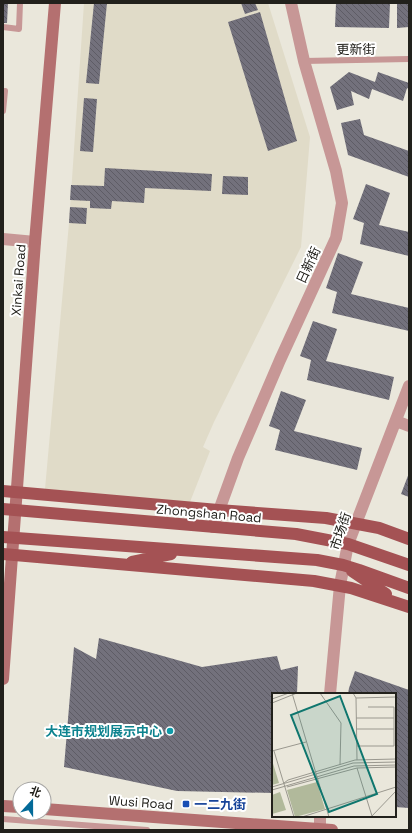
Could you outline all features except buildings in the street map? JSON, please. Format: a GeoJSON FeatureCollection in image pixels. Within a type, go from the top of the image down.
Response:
{"type":"FeatureCollection","features":[{"type":"Feature","properties":{"kind":"main road","name":"Xinkai Road"},"geometry":{"type":"LineString","coordinates":[[3,679],[9,510],[16,492],[55,3]]}},
{"type":"Feature","properties":{"kind":"main road"},"geometry":{"type":"LineString","coordinates":[[3,491],[326,518],[379,528],[409,539]]}},
{"type":"Feature","properties":{"kind":"main road","name":"Zhongshan Road"},"geometry":{"type":"LineString","coordinates":[[9,510],[296,534],[348,544],[409,565]]}},
{"type":"Feature","properties":{"kind":"main road"},"geometry":{"type":"LineString","coordinates":[[8,538],[317,560],[343,565],[409,588]]}},
{"type":"Feature","properties":{"kind":"main road"},"geometry":{"type":"LineString","coordinates":[[119,564],[185,551]]}},
{"type":"Feature","properties":{"kind":"main road"},"geometry":{"type":"LineString","coordinates":[[8,555],[314,581],[351,588],[406,606]]}},
{"type":"Feature","properties":{"kind":"main road"},"geometry":{"type":"LineString","coordinates":[[343,565],[373,586],[406,606]]}},
{"type":"Feature","properties":{"kind":"main road","name":"Wusi Road"},"geometry":{"type":"LineString","coordinates":[[52,810],[332,830]]}},
{"type":"Feature","properties":{"kind":"street","name":"日新街"},"geometry":{"type":"LineString","coordinates":[[213,527],[238,458],[280,360],[336,238],[342,203],[336,171],[304,61],[291,3]]}},
{"type":"Feature","properties":{"kind":"street"},"geometry":{"type":"LineString","coordinates":[[3,239],[35,242]]}},
{"type":"Feature","properties":{"kind":"street","name":"市场街"},"geometry":{"type":"LineString","coordinates":[[330,693],[340,586],[348,544],[409,386]]}},
{"type":"Feature","properties":{"kind":"street"},"geometry":{"type":"LineString","coordinates":[[396,421],[409,426]]}},
{"type":"Feature","properties":{"kind":"street"},"geometry":{"type":"LineString","coordinates":[[320,817],[320,829]]}},
{"type":"Feature","properties":{"kind":"lane"},"geometry":{"type":"LineString","coordinates":[[3,27],[19,29],[20,3]]}},
{"type":"Feature","properties":{"kind":"lane","name":"更新街"},"geometry":{"type":"LineString","coordinates":[[304,61],[409,59]]}},
{"type":"Feature","properties":{"kind":"lane"},"geometry":{"type":"LineString","coordinates":[[3,111],[5,91]]}},
{"type":"Feature","properties":{"kind":"lane"},"geometry":{"type":"LineString","coordinates":[[3,820],[147,830]]}},
{"type":"Feature","properties":{"kind":"shaded area"},"geometry":{"type":"Polygon","coordinates":[[[84,3],[268,3],[310,137],[301,247],[203,447],[210,451],[190,502],[45,489],[69,223],[84,3]]]}},
{"type":"Feature","properties":{"kind":"place","name":"大连市规划展示中心"},"geometry":{"type":"Point","coordinates":[170,731]}},
{"type":"Feature","properties":{"kind":"place","name":"一二九街"},"geometry":{"type":"Point","coordinates":[186,804]}}]}
